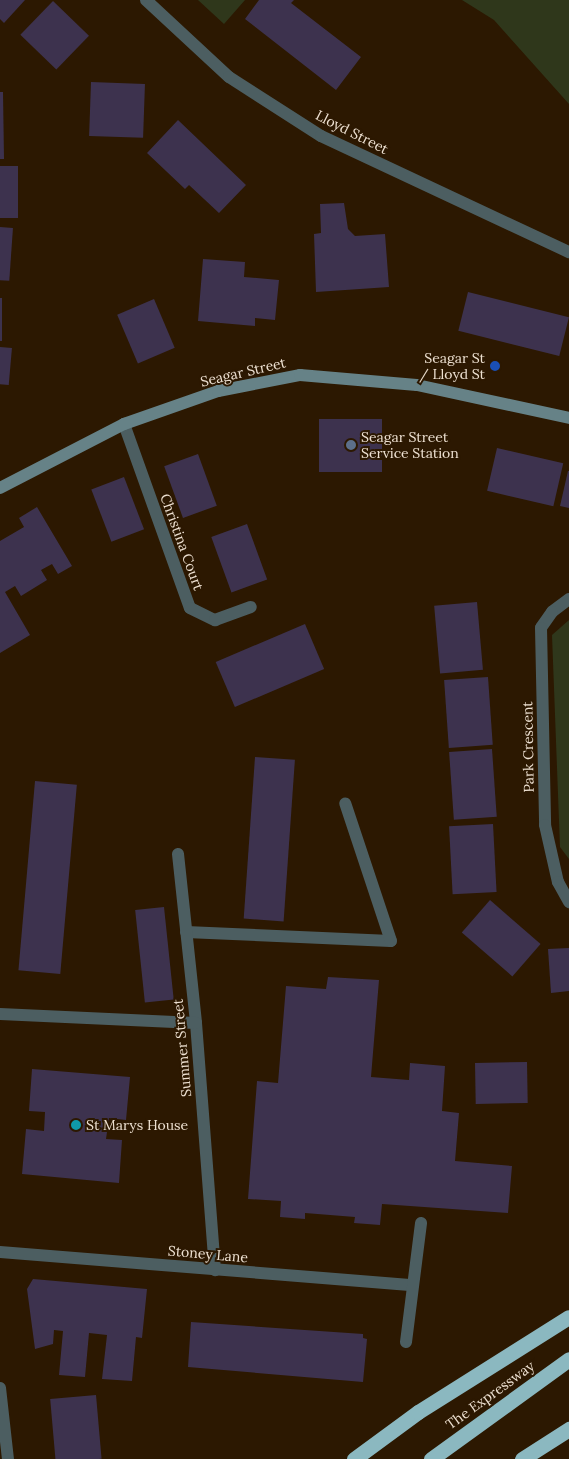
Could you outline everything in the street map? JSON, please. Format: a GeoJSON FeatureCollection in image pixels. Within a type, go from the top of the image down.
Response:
{"type":"FeatureCollection","features":[{"type":"Feature","properties":{"kind":"highway"},"geometry":{"type":"LineString","coordinates":[[354,1459],[418,1412],[569,1317]]}},
{"type":"Feature","properties":{"kind":"highway","name":"The Expressway"},"geometry":{"type":"LineString","coordinates":[[431,1459],[569,1359]]}},
{"type":"Feature","properties":{"kind":"highway"},"geometry":{"type":"LineString","coordinates":[[522,1459],[569,1428]]}},
{"type":"Feature","properties":{"kind":"street","name":"Lloyd Street"},"geometry":{"type":"LineString","coordinates":[[146,0],[229,77],[321,136],[569,252]]}},
{"type":"Feature","properties":{"kind":"street","name":"Seagar Street"},"geometry":{"type":"LineString","coordinates":[[0,488],[124,424],[218,390],[300,375],[417,385],[569,418]]}},
{"type":"Feature","properties":{"kind":"street","name":"Christina Court"},"geometry":{"type":"LineString","coordinates":[[124,424],[190,608],[215,620],[251,608]]}},
{"type":"Feature","properties":{"kind":"street","name":"Park Crescent"},"geometry":{"type":"LineString","coordinates":[[569,599],[552,612],[541,628],[545,825],[558,882],[569,902]]}},
{"type":"Feature","properties":{"kind":"street"},"geometry":{"type":"LineString","coordinates":[[186,932],[391,941],[345,803]]}},
{"type":"Feature","properties":{"kind":"street","name":"Summer Street"},"geometry":{"type":"LineString","coordinates":[[178,854],[196,1023],[215,1270]]}},
{"type":"Feature","properties":{"kind":"street"},"geometry":{"type":"LineString","coordinates":[[0,1014],[196,1023]]}},
{"type":"Feature","properties":{"kind":"street"},"geometry":{"type":"LineString","coordinates":[[406,1342],[421,1223]]}},
{"type":"Feature","properties":{"kind":"street","name":"Stoney Lane"},"geometry":{"type":"LineString","coordinates":[[0,1252],[414,1285]]}},
{"type":"Feature","properties":{"kind":"street"},"geometry":{"type":"LineString","coordinates":[[0,1388],[8,1459]]}},
{"type":"Feature","properties":{"kind":"green space"},"geometry":{"type":"Polygon","coordinates":[[[198,0],[245,0],[224,24],[198,0]]]}},
{"type":"Feature","properties":{"kind":"green space"},"geometry":{"type":"Polygon","coordinates":[[[462,0],[569,0],[569,104],[494,20],[462,0]]]}},
{"type":"Feature","properties":{"kind":"green space"},"geometry":{"type":"Polygon","coordinates":[[[569,620],[569,859],[560,847],[552,635],[569,620]]]}},
{"type":"Feature","properties":{"kind":"building"},"geometry":{"type":"Polygon","coordinates":[[[0,0],[25,0],[4,23],[0,19],[0,0]]]}},
{"type":"Feature","properties":{"kind":"building"},"geometry":{"type":"Polygon","coordinates":[[[259,0],[294,0],[291,3],[361,57],[336,90],[245,19],[259,0]]]}},
{"type":"Feature","properties":{"kind":"building"},"geometry":{"type":"Polygon","coordinates":[[[53,1],[89,36],[56,70],[20,35],[53,1]]]}},
{"type":"Feature","properties":{"kind":"building"},"geometry":{"type":"Polygon","coordinates":[[[91,82],[145,84],[143,138],[89,136],[91,82]]]}},
{"type":"Feature","properties":{"kind":"building"},"geometry":{"type":"Polygon","coordinates":[[[0,92],[3,92],[4,159],[0,159],[0,92]]]}},
{"type":"Feature","properties":{"kind":"building"},"geometry":{"type":"Polygon","coordinates":[[[178,120],[246,185],[219,213],[189,185],[185,189],[147,153],[178,120]]]}},
{"type":"Feature","properties":{"kind":"building"},"geometry":{"type":"Polygon","coordinates":[[[0,166],[18,166],[18,218],[0,218],[0,166]]]}},
{"type":"Feature","properties":{"kind":"building"},"geometry":{"type":"Polygon","coordinates":[[[344,203],[348,229],[355,236],[385,234],[389,287],[316,292],[314,234],[321,233],[320,204],[344,203]]]}},
{"type":"Feature","properties":{"kind":"building"},"geometry":{"type":"Polygon","coordinates":[[[0,227],[13,228],[9,281],[0,280],[0,227]]]}},
{"type":"Feature","properties":{"kind":"building"},"geometry":{"type":"Polygon","coordinates":[[[203,259],[245,262],[244,277],[279,280],[275,320],[255,318],[255,326],[198,321],[203,259]]]}},
{"type":"Feature","properties":{"kind":"building"},"geometry":{"type":"Polygon","coordinates":[[[468,292],[569,317],[559,356],[458,331],[468,292]]]}},
{"type":"Feature","properties":{"kind":"building"},"geometry":{"type":"Polygon","coordinates":[[[0,298],[2,298],[2,341],[0,341],[0,298]]]}},
{"type":"Feature","properties":{"kind":"building"},"geometry":{"type":"Polygon","coordinates":[[[154,299],[175,348],[138,363],[117,315],[154,299]]]}},
{"type":"Feature","properties":{"kind":"building"},"geometry":{"type":"Polygon","coordinates":[[[0,347],[12,348],[9,385],[0,384],[0,347]]]}},
{"type":"Feature","properties":{"kind":"building","name":"Seagar Street Service Station"},"geometry":{"type":"Polygon","coordinates":[[[319,419],[382,419],[382,472],[319,472],[319,419]]]}},
{"type":"Feature","properties":{"kind":"building"},"geometry":{"type":"Polygon","coordinates":[[[497,448],[563,463],[553,506],[487,491],[497,448]]]}},
{"type":"Feature","properties":{"kind":"building"},"geometry":{"type":"Polygon","coordinates":[[[198,454],[217,506],[183,518],[164,466],[198,454]]]}},
{"type":"Feature","properties":{"kind":"building"},"geometry":{"type":"Polygon","coordinates":[[[569,471],[569,508],[560,506],[569,471]]]}},
{"type":"Feature","properties":{"kind":"building"},"geometry":{"type":"Polygon","coordinates":[[[124,477],[144,529],[111,542],[91,490],[124,477]]]}},
{"type":"Feature","properties":{"kind":"building"},"geometry":{"type":"Polygon","coordinates":[[[37,507],[72,566],[58,574],[52,564],[41,570],[47,580],[21,596],[15,586],[5,592],[30,635],[0,653],[0,541],[24,527],[19,518],[37,507]]]}},
{"type":"Feature","properties":{"kind":"building"},"geometry":{"type":"Polygon","coordinates":[[[247,524],[267,579],[231,592],[211,537],[247,524]]]}},
{"type":"Feature","properties":{"kind":"building"},"geometry":{"type":"Polygon","coordinates":[[[477,602],[483,670],[440,673],[434,606],[477,602]]]}},
{"type":"Feature","properties":{"kind":"building"},"geometry":{"type":"Polygon","coordinates":[[[305,624],[324,669],[235,707],[216,662],[305,624]]]}},
{"type":"Feature","properties":{"kind":"building"},"geometry":{"type":"Polygon","coordinates":[[[488,677],[493,745],[449,748],[444,680],[488,677]]]}},
{"type":"Feature","properties":{"kind":"building"},"geometry":{"type":"Polygon","coordinates":[[[492,749],[497,817],[454,820],[449,752],[492,749]]]}},
{"type":"Feature","properties":{"kind":"building"},"geometry":{"type":"Polygon","coordinates":[[[255,757],[295,760],[284,921],[244,919],[255,757]]]}},
{"type":"Feature","properties":{"kind":"building"},"geometry":{"type":"Polygon","coordinates":[[[35,781],[77,785],[60,974],[18,970],[35,781]]]}},
{"type":"Feature","properties":{"kind":"building"},"geometry":{"type":"Polygon","coordinates":[[[493,824],[497,892],[453,894],[449,826],[493,824]]]}},
{"type":"Feature","properties":{"kind":"building"},"geometry":{"type":"Polygon","coordinates":[[[490,900],[541,944],[512,976],[462,932],[490,900]]]}},
{"type":"Feature","properties":{"kind":"building"},"geometry":{"type":"Polygon","coordinates":[[[164,907],[174,999],[145,1003],[135,910],[164,907]]]}},
{"type":"Feature","properties":{"kind":"building"},"geometry":{"type":"Polygon","coordinates":[[[569,948],[569,991],[551,993],[548,949],[569,948]]]}},
{"type":"Feature","properties":{"kind":"building"},"geometry":{"type":"Polygon","coordinates":[[[328,977],[379,980],[371,1077],[409,1080],[410,1063],[445,1066],[442,1111],[459,1113],[455,1161],[512,1166],[508,1213],[382,1204],[380,1225],[354,1223],[355,1217],[305,1213],[305,1219],[280,1217],[281,1201],[248,1199],[257,1081],[278,1083],[286,986],[326,989],[328,977]]]}},
{"type":"Feature","properties":{"kind":"building"},"geometry":{"type":"Polygon","coordinates":[[[527,1062],[528,1103],[476,1104],[475,1063],[527,1062]]]}},
{"type":"Feature","properties":{"kind":"building","name":"St Marys House"},"geometry":{"type":"Polygon","coordinates":[[[32,1069],[130,1077],[126,1120],[109,1118],[106,1139],[122,1140],[119,1183],[22,1174],[26,1129],[44,1131],[45,1112],[29,1111],[32,1069]]]}},
{"type":"Feature","properties":{"kind":"building"},"geometry":{"type":"Polygon","coordinates":[[[33,1279],[147,1289],[142,1338],[136,1337],[132,1381],[102,1379],[107,1335],[89,1333],[85,1377],[59,1375],[63,1331],[54,1330],[53,1344],[35,1349],[27,1289],[33,1279]]]}},
{"type":"Feature","properties":{"kind":"building"},"geometry":{"type":"Polygon","coordinates":[[[191,1322],[363,1334],[363,1338],[367,1339],[363,1382],[188,1367],[191,1322]]]}},
{"type":"Feature","properties":{"kind":"building"},"geometry":{"type":"Polygon","coordinates":[[[96,1395],[102,1459],[55,1459],[50,1399],[96,1395]]]}},
{"type":"Feature","properties":{"kind":"place","name":"Seagar St / Lloyd St"},"geometry":{"type":"Point","coordinates":[495,366]}},
{"type":"Feature","properties":{"kind":"place","name":"Seagar Street Service Station"},"geometry":{"type":"Point","coordinates":[351,445]}},
{"type":"Feature","properties":{"kind":"place","name":"St Marys House"},"geometry":{"type":"Point","coordinates":[76,1125]}}]}
